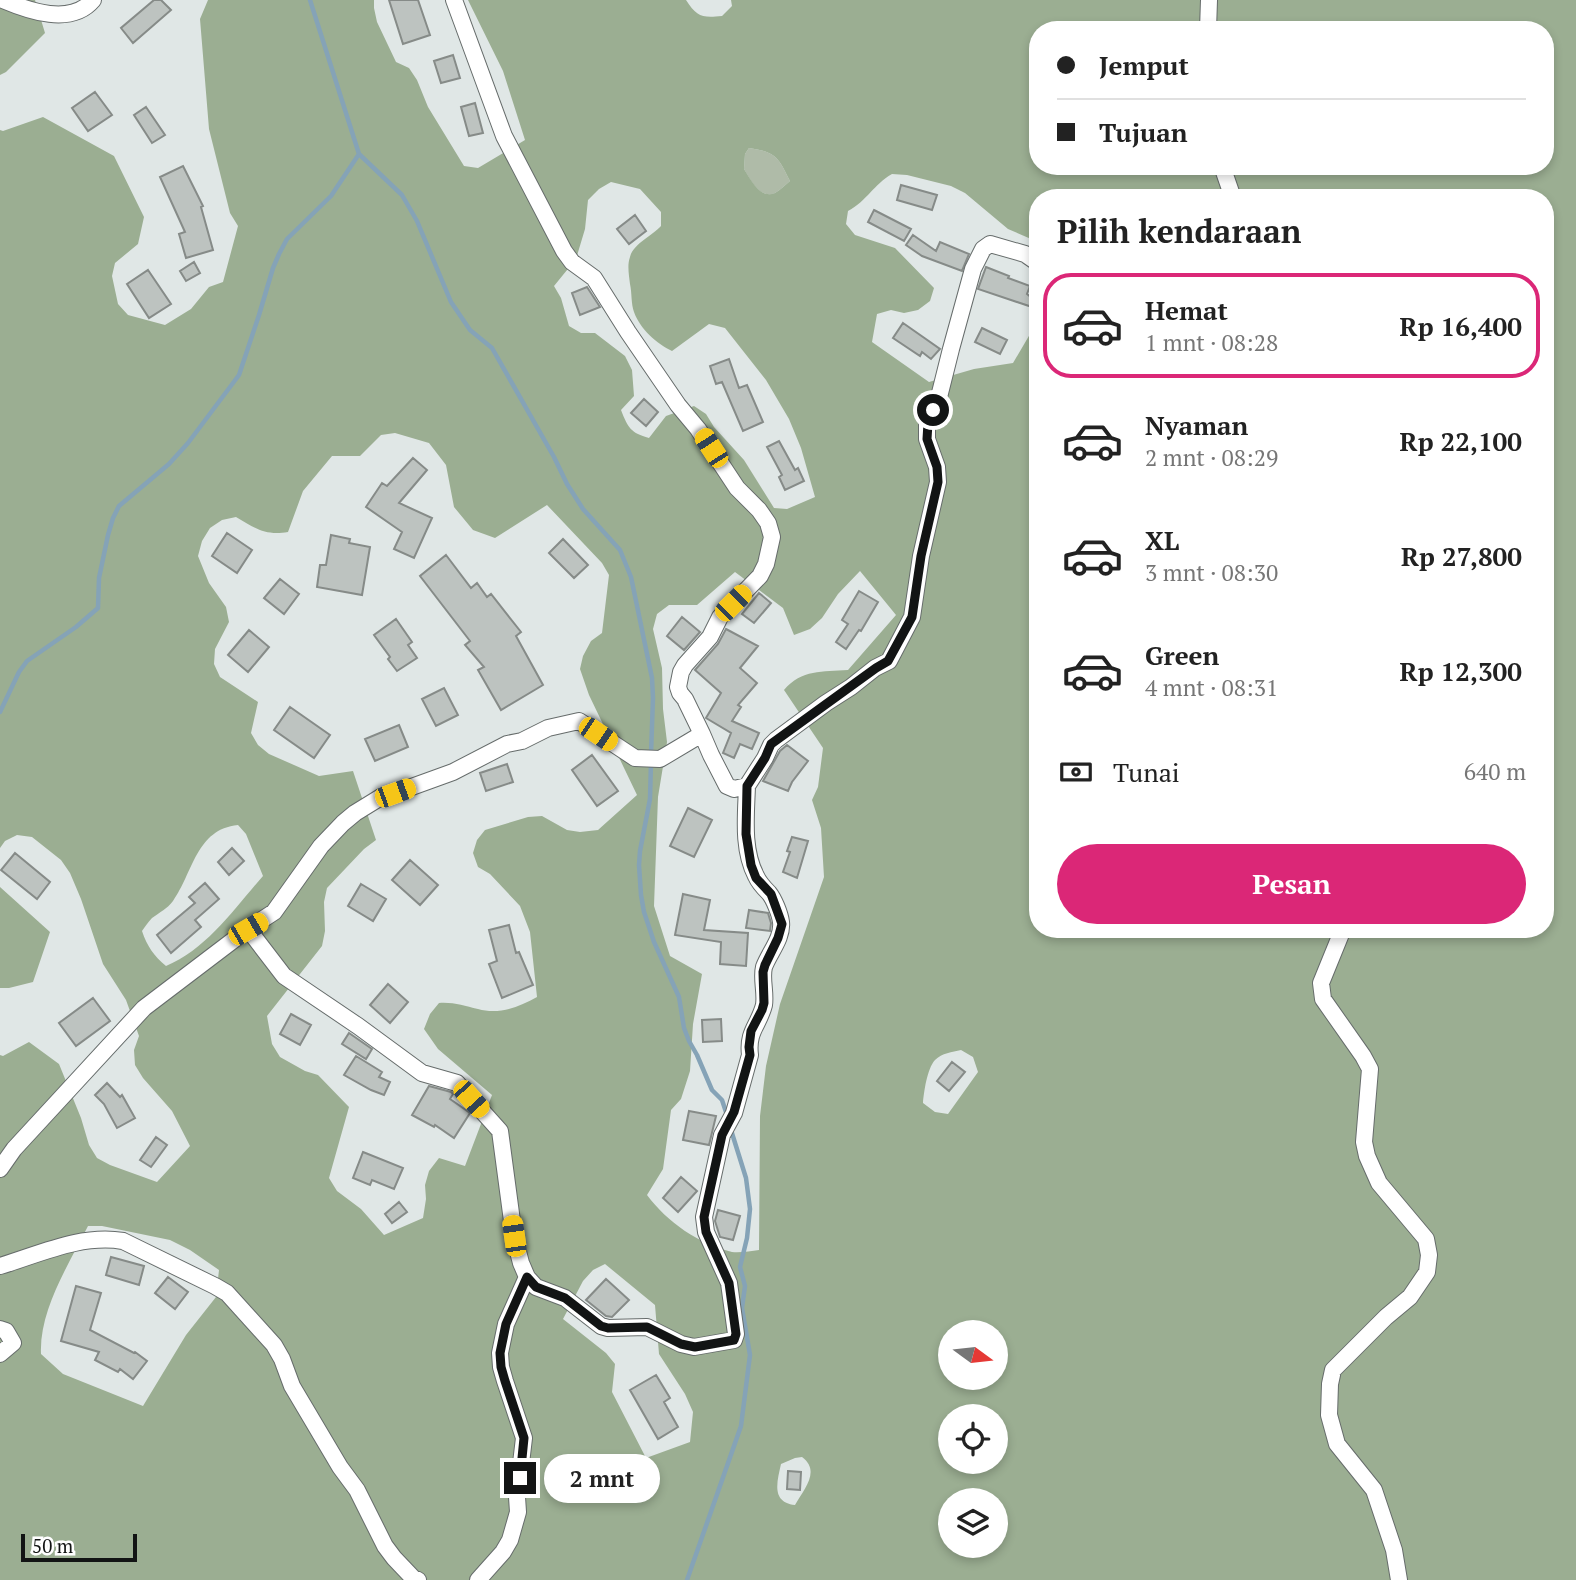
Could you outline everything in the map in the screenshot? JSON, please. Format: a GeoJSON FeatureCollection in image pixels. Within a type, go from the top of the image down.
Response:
{"type":"FeatureCollection","features":[{"type":"Feature","properties":{"kind":"street"},"geometry":{"type":"LineString","coordinates":[[3,0],[46,14],[71,14],[93,0]]}},
{"type":"Feature","properties":{"kind":"street"},"geometry":{"type":"LineString","coordinates":[[454,0],[504,136],[564,251],[572,262],[594,278],[678,405],[698,429],[737,488],[760,510],[768,523],[772,537],[766,564],[760,576],[720,617],[710,636],[685,665],[678,687],[727,786],[734,789],[747,786]]}},
{"type":"Feature","properties":{"kind":"street"},"geometry":{"type":"LineString","coordinates":[[1208,21],[1209,0]]}},
{"type":"Feature","properties":{"kind":"street"},"geometry":{"type":"LineString","coordinates":[[248,929],[284,976],[422,1073],[457,1083],[500,1131],[514,1236],[527,1277],[536,1287],[565,1298],[601,1326],[608,1328],[647,1327],[681,1344],[695,1347],[734,1340],[736,1334],[729,1283],[704,1225],[722,1135],[734,1112],[750,1055],[751,1031],[764,1003],[763,972],[782,924],[771,894],[756,878],[751,865],[746,834],[747,786],[771,744],[888,661],[912,617],[921,556],[938,482],[937,467],[927,439],[928,423],[939,397],[973,269],[983,249],[989,244],[1029,257]]}},
{"type":"Feature","properties":{"kind":"street"},"geometry":{"type":"LineString","coordinates":[[0,1169],[14,1149],[144,1008],[274,912],[321,846],[343,823],[381,797],[453,772],[507,744],[522,741],[548,728],[579,721],[635,758],[660,759],[702,734]]}},
{"type":"Feature","properties":{"kind":"street"},"geometry":{"type":"LineString","coordinates":[[1339,938],[1321,983],[1323,999],[1370,1069],[1364,1142],[1367,1156],[1379,1183],[1426,1239],[1429,1255],[1427,1272],[1410,1297],[1333,1370],[1330,1384],[1329,1415],[1337,1444],[1374,1490],[1394,1550],[1399,1580]]}},
{"type":"Feature","properties":{"kind":"street"},"geometry":{"type":"LineString","coordinates":[[0,1266],[78,1242],[110,1239],[123,1241],[227,1293],[274,1345],[292,1387],[340,1467],[357,1490],[385,1546],[413,1578],[418,1580]]}},
{"type":"Feature","properties":{"kind":"street"},"geometry":{"type":"LineString","coordinates":[[478,1580],[503,1552],[510,1540],[518,1512],[517,1497],[524,1438],[501,1367],[500,1353],[506,1324],[527,1277]]}},
{"type":"Feature","properties":{"kind":"street"},"geometry":{"type":"LineString","coordinates":[[0,1329],[6,1331],[13,1343],[0,1353]]}},
{"type":"Feature","properties":{"kind":"green space"},"geometry":{"type":"Polygon","coordinates":[[[0,0],[35,0],[45,33],[0,75],[0,0]]]}},
{"type":"Feature","properties":{"kind":"green space"},"geometry":{"type":"Polygon","coordinates":[[[208,0],[374,0],[377,22],[396,62],[409,68],[417,80],[428,107],[464,166],[478,168],[525,140],[503,71],[468,0],[686,0],[697,13],[709,17],[722,16],[732,6],[731,0],[1576,0],[1576,1580],[0,1580],[0,1055],[3,1056],[29,1042],[59,1064],[89,1145],[97,1158],[110,1165],[157,1182],[190,1146],[172,1111],[135,1065],[134,1050],[139,1036],[126,1000],[103,964],[70,873],[61,860],[32,837],[17,835],[5,841],[0,848],[0,130],[43,117],[114,156],[144,217],[138,244],[115,263],[112,276],[118,304],[128,315],[165,325],[191,309],[209,287],[223,282],[238,226],[230,213],[209,129],[200,19],[208,0]],[[749,148],[745,154],[744,169],[760,191],[775,193],[790,181],[775,157],[749,148]],[[611,182],[588,200],[585,229],[576,259],[554,286],[561,298],[569,326],[581,333],[595,333],[625,356],[632,370],[634,396],[621,410],[631,429],[649,438],[666,416],[694,406],[706,414],[714,427],[744,460],[774,508],[787,509],[815,497],[801,448],[789,419],[766,380],[725,328],[709,324],[672,351],[640,324],[632,306],[629,260],[635,248],[661,226],[661,212],[640,189],[611,182]],[[395,433],[381,435],[360,456],[332,456],[303,491],[288,532],[266,532],[236,517],[222,520],[210,528],[202,541],[198,556],[209,583],[226,607],[229,622],[215,649],[214,664],[220,677],[258,702],[251,733],[258,745],[269,754],[319,776],[353,771],[376,840],[327,888],[322,946],[267,1016],[272,1044],[280,1057],[318,1075],[349,1107],[329,1178],[337,1191],[361,1209],[384,1235],[423,1218],[425,1185],[429,1171],[439,1158],[465,1166],[492,1095],[438,1049],[424,1029],[430,1014],[439,1003],[494,1011],[516,1007],[537,997],[530,932],[520,906],[490,874],[478,867],[473,853],[477,840],[485,830],[528,817],[542,816],[567,830],[598,830],[637,795],[589,695],[580,669],[591,641],[602,633],[609,575],[602,563],[547,505],[495,538],[473,530],[454,507],[446,465],[429,443],[395,433]],[[860,571],[838,594],[822,618],[810,629],[794,635],[783,608],[735,572],[697,605],[669,605],[657,614],[653,629],[662,668],[667,742],[658,797],[654,906],[670,956],[702,974],[693,1024],[690,1071],[681,1099],[671,1110],[663,1169],[647,1195],[664,1214],[685,1231],[708,1244],[732,1252],[759,1250],[760,1116],[766,1066],[780,1004],[824,877],[821,828],[812,800],[818,787],[823,748],[784,690],[805,675],[848,670],[896,615],[860,571]],[[238,825],[224,828],[204,843],[173,901],[152,918],[142,931],[151,950],[166,966],[181,959],[207,939],[263,876],[246,834],[238,825]],[[961,1050],[944,1054],[935,1060],[926,1081],[923,1103],[935,1112],[948,1114],[978,1072],[973,1057],[961,1050]],[[88,1226],[64,1272],[45,1321],[41,1354],[63,1374],[143,1406],[186,1335],[216,1297],[219,1270],[170,1240],[102,1226],[88,1226]],[[605,1264],[593,1270],[583,1281],[563,1319],[606,1353],[615,1364],[612,1392],[646,1458],[690,1442],[693,1412],[685,1394],[659,1354],[655,1305],[605,1264]],[[802,1457],[781,1464],[777,1484],[782,1500],[795,1505],[811,1474],[808,1462],[802,1457]]]}},
{"type":"Feature","properties":{"kind":"green space"},"geometry":{"type":"Polygon","coordinates":[[[749,148],[765,151],[775,157],[790,181],[775,193],[765,194],[760,191],[744,169],[745,154],[749,148]]]}},
{"type":"Feature","properties":{"kind":"green space"},"geometry":{"type":"Polygon","coordinates":[[[0,887],[50,932],[33,982],[9,988],[0,988],[0,887]]]}},
{"type":"Feature","properties":{"kind":"building"},"geometry":{"type":"Polygon","coordinates":[[[154,0],[161,0],[171,10],[133,43],[121,28],[154,0]]]}},
{"type":"Feature","properties":{"kind":"building"},"geometry":{"type":"Polygon","coordinates":[[[389,0],[418,0],[430,35],[403,44],[389,0]]]}},
{"type":"Feature","properties":{"kind":"building"},"geometry":{"type":"Polygon","coordinates":[[[453,55],[460,78],[441,83],[434,61],[453,55]]]}},
{"type":"Feature","properties":{"kind":"building"},"geometry":{"type":"Polygon","coordinates":[[[95,92],[112,115],[88,131],[72,108],[95,92]]]}},
{"type":"Feature","properties":{"kind":"building"},"geometry":{"type":"Polygon","coordinates":[[[475,103],[483,133],[469,136],[461,107],[475,103]]]}},
{"type":"Feature","properties":{"kind":"building"},"geometry":{"type":"Polygon","coordinates":[[[146,107],[165,135],[152,143],[134,115],[146,107]]]}},
{"type":"Feature","properties":{"kind":"building"},"geometry":{"type":"Polygon","coordinates":[[[183,166],[203,206],[201,207],[213,250],[186,258],[179,234],[185,232],[160,177],[183,166]]]}},
{"type":"Feature","properties":{"kind":"building"},"geometry":{"type":"Polygon","coordinates":[[[901,185],[937,195],[932,210],[897,200],[901,185]]]}},
{"type":"Feature","properties":{"kind":"building"},"geometry":{"type":"Polygon","coordinates":[[[874,210],[911,229],[904,241],[868,222],[874,210]]]}},
{"type":"Feature","properties":{"kind":"building"},"geometry":{"type":"Polygon","coordinates":[[[635,215],[646,231],[629,244],[617,229],[635,215]]]}},
{"type":"Feature","properties":{"kind":"building"},"geometry":{"type":"Polygon","coordinates":[[[913,235],[936,251],[940,242],[969,254],[962,271],[922,256],[906,245],[913,235]]]}},
{"type":"Feature","properties":{"kind":"building"},"geometry":{"type":"Polygon","coordinates":[[[194,262],[200,273],[186,281],[180,271],[194,262]]]}},
{"type":"Feature","properties":{"kind":"building"},"geometry":{"type":"Polygon","coordinates":[[[986,267],[1029,286],[1029,306],[978,289],[986,267]]]}},
{"type":"Feature","properties":{"kind":"building"},"geometry":{"type":"Polygon","coordinates":[[[148,270],[171,304],[149,318],[127,284],[148,270]]]}},
{"type":"Feature","properties":{"kind":"building"},"geometry":{"type":"Polygon","coordinates":[[[587,287],[600,307],[580,315],[572,293],[587,287]]]}},
{"type":"Feature","properties":{"kind":"building"},"geometry":{"type":"Polygon","coordinates":[[[903,323],[940,349],[931,359],[922,352],[920,356],[893,338],[903,323]]]}},
{"type":"Feature","properties":{"kind":"building"},"geometry":{"type":"Polygon","coordinates":[[[982,328],[1007,340],[1000,354],[975,342],[982,328]]]}},
{"type":"Feature","properties":{"kind":"building"},"geometry":{"type":"Polygon","coordinates":[[[729,359],[739,388],[747,385],[763,422],[743,431],[722,382],[716,384],[710,366],[729,359]]]}},
{"type":"Feature","properties":{"kind":"building"},"geometry":{"type":"Polygon","coordinates":[[[644,399],[658,412],[646,426],[631,413],[644,399]]]}},
{"type":"Feature","properties":{"kind":"building"},"geometry":{"type":"Polygon","coordinates":[[[779,441],[804,481],[785,490],[779,477],[782,475],[767,447],[779,441]]]}},
{"type":"Feature","properties":{"kind":"building"},"geometry":{"type":"Polygon","coordinates":[[[413,458],[427,470],[399,503],[432,518],[414,558],[394,549],[402,532],[366,507],[382,483],[387,486],[413,458]]]}},
{"type":"Feature","properties":{"kind":"building"},"geometry":{"type":"Polygon","coordinates":[[[227,533],[252,550],[237,573],[212,556],[227,533]]]}},
{"type":"Feature","properties":{"kind":"building"},"geometry":{"type":"Polygon","coordinates":[[[331,535],[350,539],[349,543],[370,547],[362,595],[317,587],[320,565],[326,565],[331,535]]]}},
{"type":"Feature","properties":{"kind":"building"},"geometry":{"type":"Polygon","coordinates":[[[563,539],[588,565],[574,578],[549,553],[563,539]]]}},
{"type":"Feature","properties":{"kind":"building"},"geometry":{"type":"Polygon","coordinates":[[[446,555],[471,588],[477,583],[487,597],[491,594],[521,632],[516,636],[543,685],[501,710],[478,670],[484,667],[465,645],[470,641],[420,576],[446,555]]]}},
{"type":"Feature","properties":{"kind":"building"},"geometry":{"type":"Polygon","coordinates":[[[280,579],[299,594],[284,614],[264,598],[280,579]]]}},
{"type":"Feature","properties":{"kind":"building"},"geometry":{"type":"Polygon","coordinates":[[[859,591],[878,602],[861,631],[859,630],[846,649],[836,642],[848,624],[842,620],[859,591]]]}},
{"type":"Feature","properties":{"kind":"building"},"geometry":{"type":"Polygon","coordinates":[[[759,593],[771,603],[754,623],[742,614],[759,593]]]}},
{"type":"Feature","properties":{"kind":"building"},"geometry":{"type":"Polygon","coordinates":[[[682,617],[700,632],[684,650],[667,636],[682,617]]]}},
{"type":"Feature","properties":{"kind":"building"},"geometry":{"type":"Polygon","coordinates":[[[396,619],[412,642],[408,645],[417,658],[397,671],[374,635],[396,619]]]}},
{"type":"Feature","properties":{"kind":"building"},"geometry":{"type":"Polygon","coordinates":[[[726,629],[758,646],[740,668],[757,683],[738,705],[741,707],[732,721],[759,733],[752,749],[740,744],[734,758],[723,753],[731,733],[706,718],[721,693],[695,670],[718,644],[726,629]]]}},
{"type":"Feature","properties":{"kind":"building"},"geometry":{"type":"Polygon","coordinates":[[[249,630],[269,647],[248,672],[228,655],[249,630]]]}},
{"type":"Feature","properties":{"kind":"building"},"geometry":{"type":"Polygon","coordinates":[[[444,688],[458,715],[436,726],[422,699],[444,688]]]}},
{"type":"Feature","properties":{"kind":"building"},"geometry":{"type":"Polygon","coordinates":[[[290,707],[330,735],[314,758],[274,730],[290,707]]]}},
{"type":"Feature","properties":{"kind":"building"},"geometry":{"type":"Polygon","coordinates":[[[399,725],[408,747],[375,761],[365,739],[399,725]]]}},
{"type":"Feature","properties":{"kind":"building"},"geometry":{"type":"Polygon","coordinates":[[[787,745],[808,761],[788,791],[763,781],[780,751],[787,745]]]}},
{"type":"Feature","properties":{"kind":"building"},"geometry":{"type":"Polygon","coordinates":[[[592,755],[618,791],[597,806],[572,770],[592,755]]]}},
{"type":"Feature","properties":{"kind":"building"},"geometry":{"type":"Polygon","coordinates":[[[507,764],[513,782],[486,791],[480,773],[507,764]]]}},
{"type":"Feature","properties":{"kind":"building"},"geometry":{"type":"Polygon","coordinates":[[[688,808],[712,820],[694,857],[670,846],[688,808]]]}},
{"type":"Feature","properties":{"kind":"building"},"geometry":{"type":"Polygon","coordinates":[[[792,837],[808,841],[797,878],[783,872],[792,837]]]}},
{"type":"Feature","properties":{"kind":"building"},"geometry":{"type":"Polygon","coordinates":[[[232,848],[244,861],[229,875],[218,862],[232,848]]]}},
{"type":"Feature","properties":{"kind":"building"},"geometry":{"type":"Polygon","coordinates":[[[15,853],[50,882],[37,899],[1,870],[15,853]]]}},
{"type":"Feature","properties":{"kind":"building"},"geometry":{"type":"Polygon","coordinates":[[[410,860],[438,885],[420,905],[392,880],[410,860]]]}},
{"type":"Feature","properties":{"kind":"building"},"geometry":{"type":"Polygon","coordinates":[[[205,883],[219,899],[195,920],[201,927],[171,953],[157,935],[195,903],[189,897],[205,883]]]}},
{"type":"Feature","properties":{"kind":"building"},"geometry":{"type":"Polygon","coordinates":[[[361,884],[386,899],[373,921],[348,906],[361,884]]]}},
{"type":"Feature","properties":{"kind":"building"},"geometry":{"type":"Polygon","coordinates":[[[683,894],[710,900],[704,930],[748,933],[746,966],[720,964],[721,942],[675,935],[683,894]]]}},
{"type":"Feature","properties":{"kind":"building"},"geometry":{"type":"Polygon","coordinates":[[[749,910],[768,913],[770,931],[746,928],[749,910]]]}},
{"type":"Feature","properties":{"kind":"building"},"geometry":{"type":"Polygon","coordinates":[[[509,925],[516,953],[519,952],[533,985],[502,998],[489,964],[497,961],[489,930],[509,925]]]}},
{"type":"Feature","properties":{"kind":"building"},"geometry":{"type":"Polygon","coordinates":[[[388,984],[408,1002],[390,1023],[370,1005],[388,984]]]}},
{"type":"Feature","properties":{"kind":"building"},"geometry":{"type":"Polygon","coordinates":[[[93,998],[110,1021],[76,1046],[59,1023],[93,998]]]}},
{"type":"Feature","properties":{"kind":"building"},"geometry":{"type":"Polygon","coordinates":[[[291,1014],[311,1025],[300,1045],[280,1034],[291,1014]]]}},
{"type":"Feature","properties":{"kind":"building"},"geometry":{"type":"Polygon","coordinates":[[[721,1019],[722,1041],[703,1042],[702,1020],[721,1019]]]}},
{"type":"Feature","properties":{"kind":"building"},"geometry":{"type":"Polygon","coordinates":[[[349,1033],[372,1049],[366,1059],[342,1044],[349,1033]]]}},
{"type":"Feature","properties":{"kind":"building"},"geometry":{"type":"Polygon","coordinates":[[[356,1056],[382,1072],[379,1077],[390,1082],[384,1095],[344,1075],[356,1056]]]}},
{"type":"Feature","properties":{"kind":"building"},"geometry":{"type":"Polygon","coordinates":[[[952,1062],[965,1072],[949,1091],[937,1081],[952,1062]]]}},
{"type":"Feature","properties":{"kind":"building"},"geometry":{"type":"Polygon","coordinates":[[[107,1083],[120,1097],[122,1095],[135,1118],[117,1128],[104,1104],[95,1095],[107,1083]]]}},
{"type":"Feature","properties":{"kind":"building"},"geometry":{"type":"Polygon","coordinates":[[[429,1086],[451,1092],[453,1094],[450,1099],[470,1113],[454,1138],[435,1125],[434,1127],[412,1115],[429,1086]]]}},
{"type":"Feature","properties":{"kind":"building"},"geometry":{"type":"Polygon","coordinates":[[[689,1111],[716,1116],[709,1145],[683,1140],[689,1111]]]}},
{"type":"Feature","properties":{"kind":"building"},"geometry":{"type":"Polygon","coordinates":[[[156,1137],[167,1145],[151,1167],[140,1160],[156,1137]]]}},
{"type":"Feature","properties":{"kind":"building"},"geometry":{"type":"Polygon","coordinates":[[[363,1152],[403,1168],[394,1189],[372,1180],[370,1185],[353,1178],[363,1152]]]}},
{"type":"Feature","properties":{"kind":"building"},"geometry":{"type":"Polygon","coordinates":[[[681,1177],[697,1191],[678,1212],[663,1198],[681,1177]]]}},
{"type":"Feature","properties":{"kind":"building"},"geometry":{"type":"Polygon","coordinates":[[[399,1202],[407,1212],[392,1223],[385,1214],[399,1202]]]}},
{"type":"Feature","properties":{"kind":"building"},"geometry":{"type":"Polygon","coordinates":[[[718,1210],[740,1216],[733,1240],[720,1237],[715,1221],[718,1210]]]}},
{"type":"Feature","properties":{"kind":"building"},"geometry":{"type":"Polygon","coordinates":[[[111,1257],[144,1266],[139,1285],[106,1275],[111,1257]]]}},
{"type":"Feature","properties":{"kind":"building"},"geometry":{"type":"Polygon","coordinates":[[[168,1277],[188,1292],[175,1309],[155,1293],[168,1277]]]}},
{"type":"Feature","properties":{"kind":"building"},"geometry":{"type":"Polygon","coordinates":[[[606,1279],[629,1300],[612,1317],[606,1316],[586,1300],[606,1279]]]}},
{"type":"Feature","properties":{"kind":"building"},"geometry":{"type":"Polygon","coordinates":[[[76,1286],[101,1293],[90,1330],[135,1352],[147,1361],[133,1379],[120,1369],[118,1372],[95,1360],[99,1352],[61,1341],[76,1286]]]}},
{"type":"Feature","properties":{"kind":"building"},"geometry":{"type":"Polygon","coordinates":[[[656,1375],[670,1398],[664,1402],[678,1427],[658,1439],[630,1390],[656,1375]]]}},
{"type":"Feature","properties":{"kind":"building"},"geometry":{"type":"Polygon","coordinates":[[[788,1471],[801,1472],[800,1490],[787,1489],[788,1471]]]}},
{"type":"Feature","properties":{"kind":"waterway"},"geometry":{"type":"LineString","coordinates":[[310,0],[359,154],[402,195],[417,221],[451,302],[470,330],[492,348],[567,484],[583,509],[620,550],[631,577],[652,678],[651,754]]}},
{"type":"Feature","properties":{"kind":"waterway"},"geometry":{"type":"LineString","coordinates":[[0,712],[27,661],[98,608],[99,578],[108,535],[119,506],[169,464],[239,375],[273,268],[287,239],[331,196],[359,154]]}},
{"type":"Feature","properties":{"kind":"waterway"},"geometry":{"type":"LineString","coordinates":[[651,762],[650,799],[639,865],[644,912],[654,942],[679,997],[689,1041],[712,1090],[722,1100],[727,1115]]}},
{"type":"Feature","properties":{"kind":"waterway"},"geometry":{"type":"LineString","coordinates":[[687,1580],[741,1426],[750,1355],[742,1308],[745,1286],[740,1267],[750,1209],[746,1178],[731,1130]]}},
{"type":"Feature","properties":{"kind":"route"},"geometry":{"type":"LineString","coordinates":[[520,1478],[524,1438],[501,1367],[500,1353],[506,1324],[527,1277],[536,1287],[565,1298],[601,1326],[647,1327],[681,1344],[695,1347],[734,1340],[736,1334],[729,1283],[706,1232],[704,1217],[722,1135],[734,1112],[750,1055],[751,1031],[764,1003],[763,972],[782,924],[771,894],[756,878],[751,865],[746,834],[747,786],[771,744],[782,734],[888,661],[912,617],[921,556],[938,482],[937,467],[927,439],[928,423],[933,410]]}}]}
